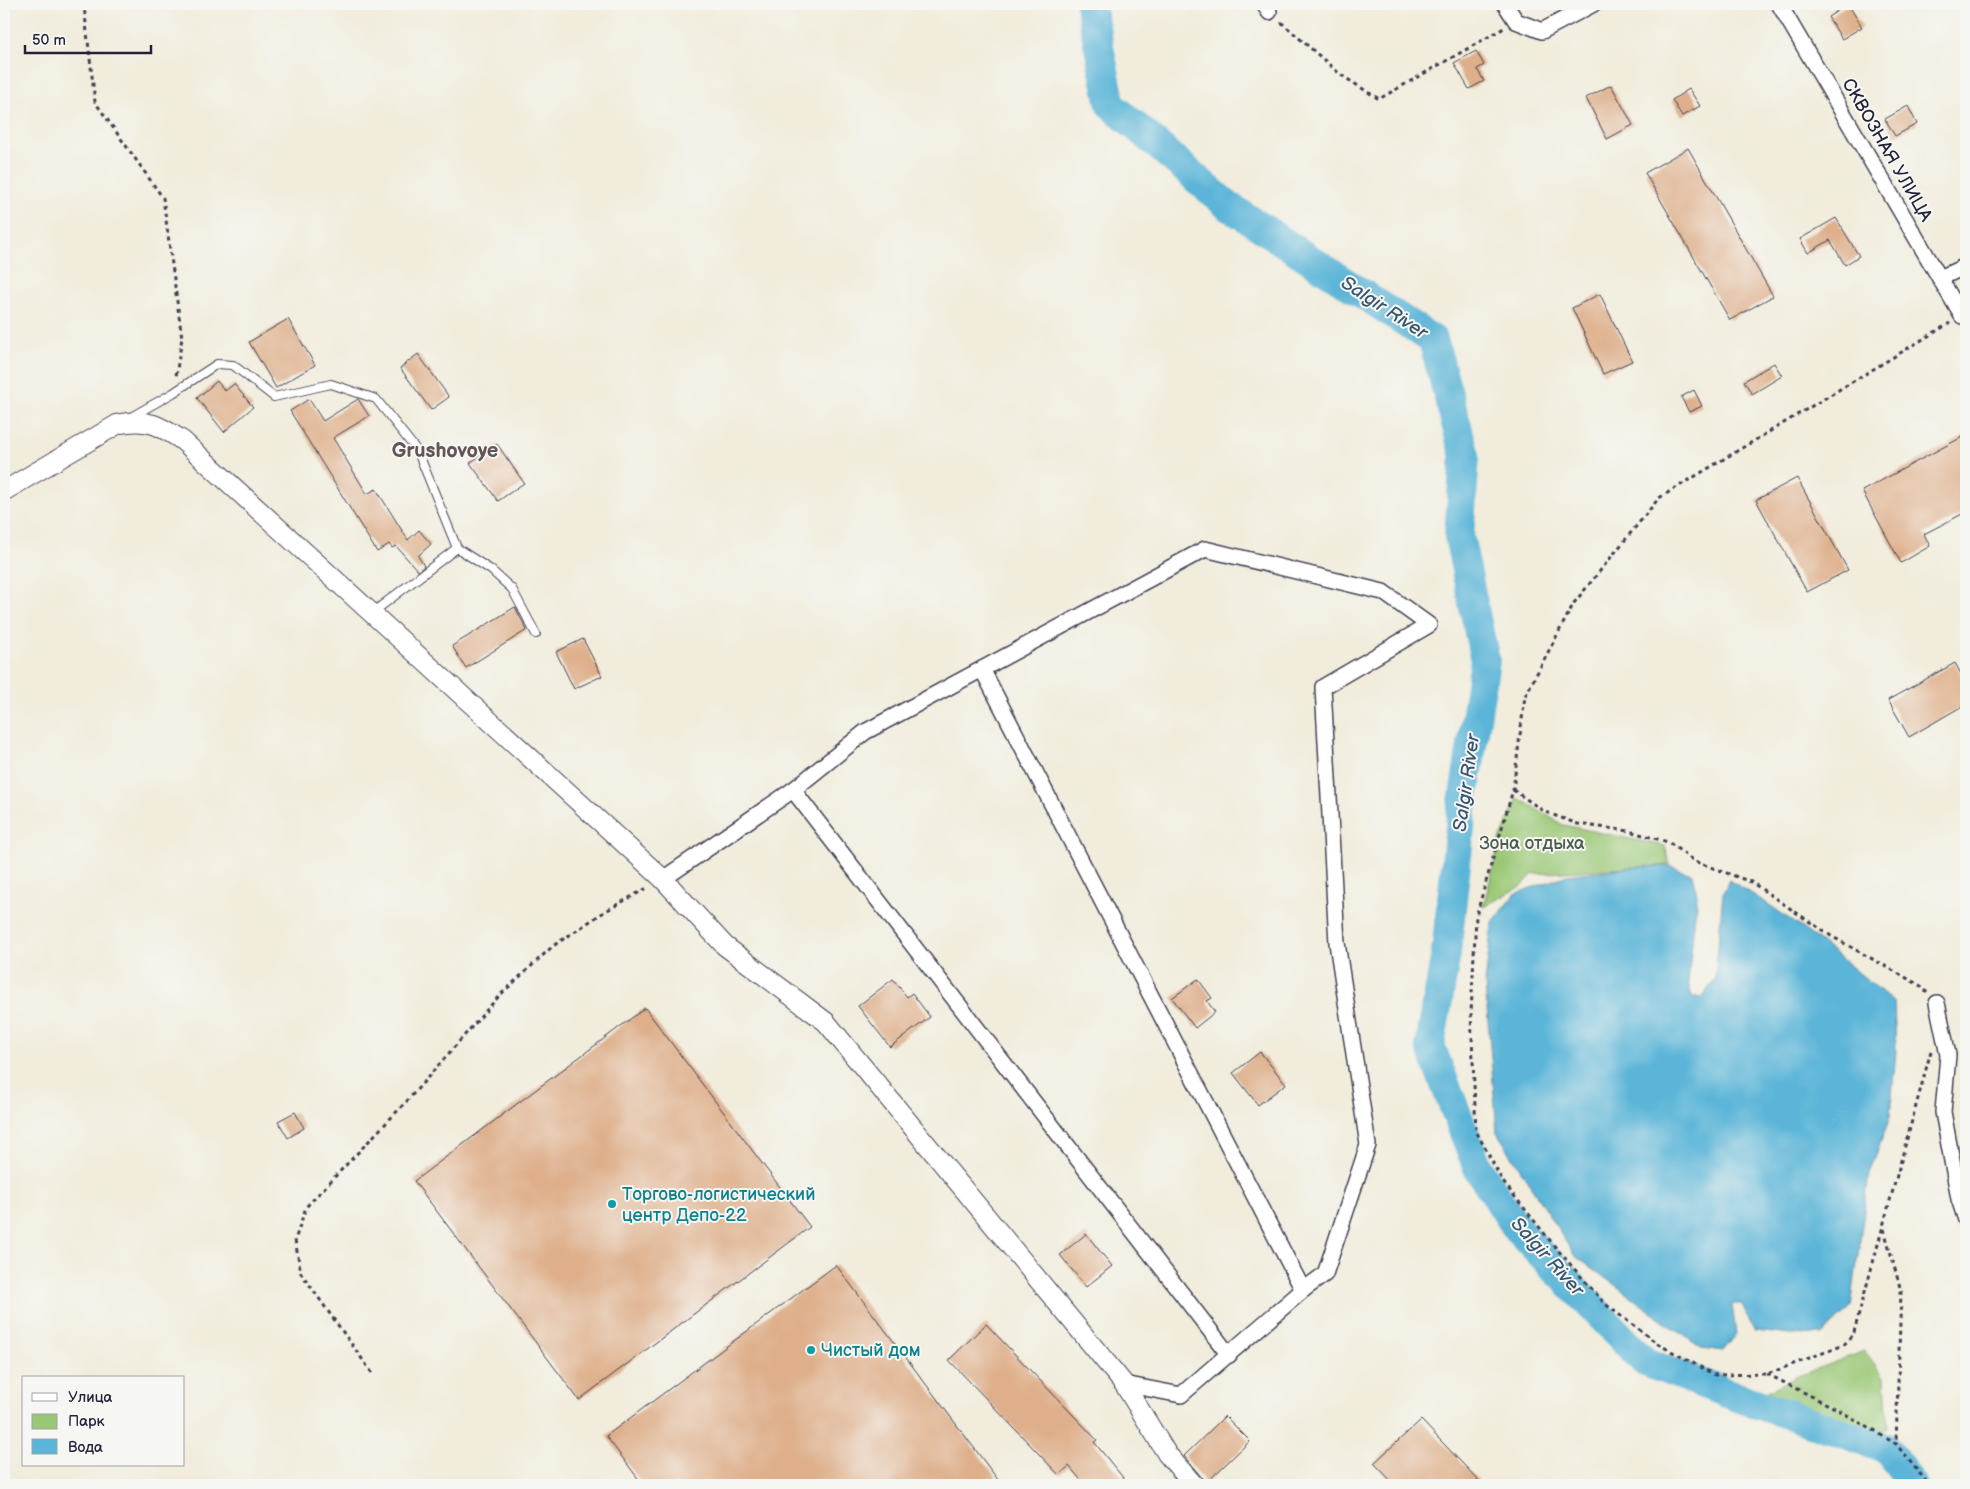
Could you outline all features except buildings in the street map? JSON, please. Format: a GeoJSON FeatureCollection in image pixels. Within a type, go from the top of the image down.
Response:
{"type":"FeatureCollection","features":[{"type":"Feature","properties":{"kind":"street"},"geometry":{"type":"LineString","coordinates":[[1505,4],[1516,21],[1542,31],[1593,4]]}},
{"type":"Feature","properties":{"kind":"street","name":"СКВОЗНАЯ УЛИЦА"},"geometry":{"type":"LineString","coordinates":[[1779,4],[1940,278],[1964,314]]}},
{"type":"Feature","properties":{"kind":"street"},"geometry":{"type":"LineString","coordinates":[[1940,278],[1966,266]]}},
{"type":"Feature","properties":{"kind":"street"},"geometry":{"type":"LineString","coordinates":[[4,491],[118,424],[135,421],[150,423],[167,430],[183,441],[663,879],[724,946],[826,1022],[1124,1384],[1167,1454],[1194,1485]]}},
{"type":"Feature","properties":{"kind":"street"},"geometry":{"type":"LineString","coordinates":[[663,879],[793,790],[866,732],[1205,549],[1382,592],[1430,625],[1323,687],[1337,943],[1368,1145],[1325,1274],[1303,1290],[1181,1396],[1124,1384]]}},
{"type":"Feature","properties":{"kind":"street"},"geometry":{"type":"LineString","coordinates":[[982,669],[1303,1290]]}},
{"type":"Feature","properties":{"kind":"street"},"geometry":{"type":"LineString","coordinates":[[793,790],[1229,1355]]}},
{"type":"Feature","properties":{"kind":"street"},"geometry":{"type":"LineString","coordinates":[[1938,1003],[1948,1055],[1943,1112],[1959,1199],[1966,1220]]}},
{"type":"Feature","properties":{"kind":"lane"},"geometry":{"type":"LineString","coordinates":[[118,424],[173,393],[217,364],[233,365],[274,398],[330,384],[376,400],[418,452],[457,548],[491,570],[512,589],[536,634]]}},
{"type":"Feature","properties":{"kind":"lane"},"geometry":{"type":"LineString","coordinates":[[372,613],[457,548]]}},
{"type":"Feature","properties":{"kind":"path"},"geometry":{"type":"LineString","coordinates":[[86,4],[84,6],[95,102],[163,198],[182,338],[173,393]]}},
{"type":"Feature","properties":{"kind":"path"},"geometry":{"type":"LineString","coordinates":[[1267,8],[1341,75],[1379,98],[1516,21]]}},
{"type":"Feature","properties":{"kind":"path"},"geometry":{"type":"LineString","coordinates":[[1932,1044],[1854,1332],[1844,1346],[1767,1374],[1715,1376],[1658,1344],[1605,1304],[1556,1248],[1503,1182],[1476,1131],[1470,1013],[1476,916],[1513,790],[1525,696],[1574,603],[1659,498],[1964,314]]}},
{"type":"Feature","properties":{"kind":"path"},"geometry":{"type":"LineString","coordinates":[[1513,790],[1545,812],[1578,824],[1629,831],[1668,842],[1694,861],[1751,882],[1831,936],[1921,986],[1938,1003]]}},
{"type":"Feature","properties":{"kind":"path"},"geometry":{"type":"LineString","coordinates":[[372,1373],[301,1273],[295,1240],[306,1207],[407,1101],[498,996],[553,946],[604,912],[663,879]]}},
{"type":"Feature","properties":{"kind":"path"},"geometry":{"type":"LineString","coordinates":[[1883,1228],[1900,1291],[1896,1444]]}},
{"type":"Feature","properties":{"kind":"path"},"geometry":{"type":"LineString","coordinates":[[1767,1374],[1836,1408],[1896,1444],[1929,1485]]}},
{"type":"Feature","properties":{"kind":"green space","name":"Зона отдыха"},"geometry":{"type":"Polygon","coordinates":[[[1518,798],[1563,825],[1665,846],[1670,865],[1533,874],[1522,886],[1483,907],[1501,837],[1518,798]]]}},
{"type":"Feature","properties":{"kind":"green space"},"geometry":{"type":"Polygon","coordinates":[[[1864,1351],[1885,1379],[1888,1427],[1868,1440],[1762,1394],[1795,1377],[1864,1351]]]}},
{"type":"Feature","properties":{"kind":"water"},"geometry":{"type":"Polygon","coordinates":[[[1669,866],[1692,874],[1697,895],[1688,982],[1692,997],[1702,997],[1715,980],[1723,893],[1729,880],[1794,922],[1894,1002],[1896,1051],[1890,1117],[1869,1174],[1851,1307],[1823,1334],[1790,1335],[1754,1331],[1742,1304],[1732,1304],[1736,1335],[1723,1351],[1701,1348],[1574,1255],[1497,1132],[1485,983],[1492,924],[1515,894],[1567,875],[1635,867],[1669,866]]]}},
{"type":"Feature","properties":{"kind":"waterway","name":"Salgir River"},"geometry":{"type":"LineString","coordinates":[[1090,4],[1111,105],[1227,205],[1433,340],[1465,456],[1459,536],[1485,661],[1462,809],[1446,953],[1430,1046],[1478,1168],[1518,1230],[1645,1362],[1740,1398],[1884,1447],[1913,1485]]}},
{"type":"Feature","properties":{"kind":"place","name":"Торгово-логистический центр Депо-22"},"geometry":{"type":"Point","coordinates":[612,1204]}},
{"type":"Feature","properties":{"kind":"place","name":"Чистый дом"},"geometry":{"type":"Point","coordinates":[811,1350]}},
{"type":"Feature","properties":{"kind":"district","name":"Grushovoye"},"geometry":{"type":"Point","coordinates":[445,451]}}]}
